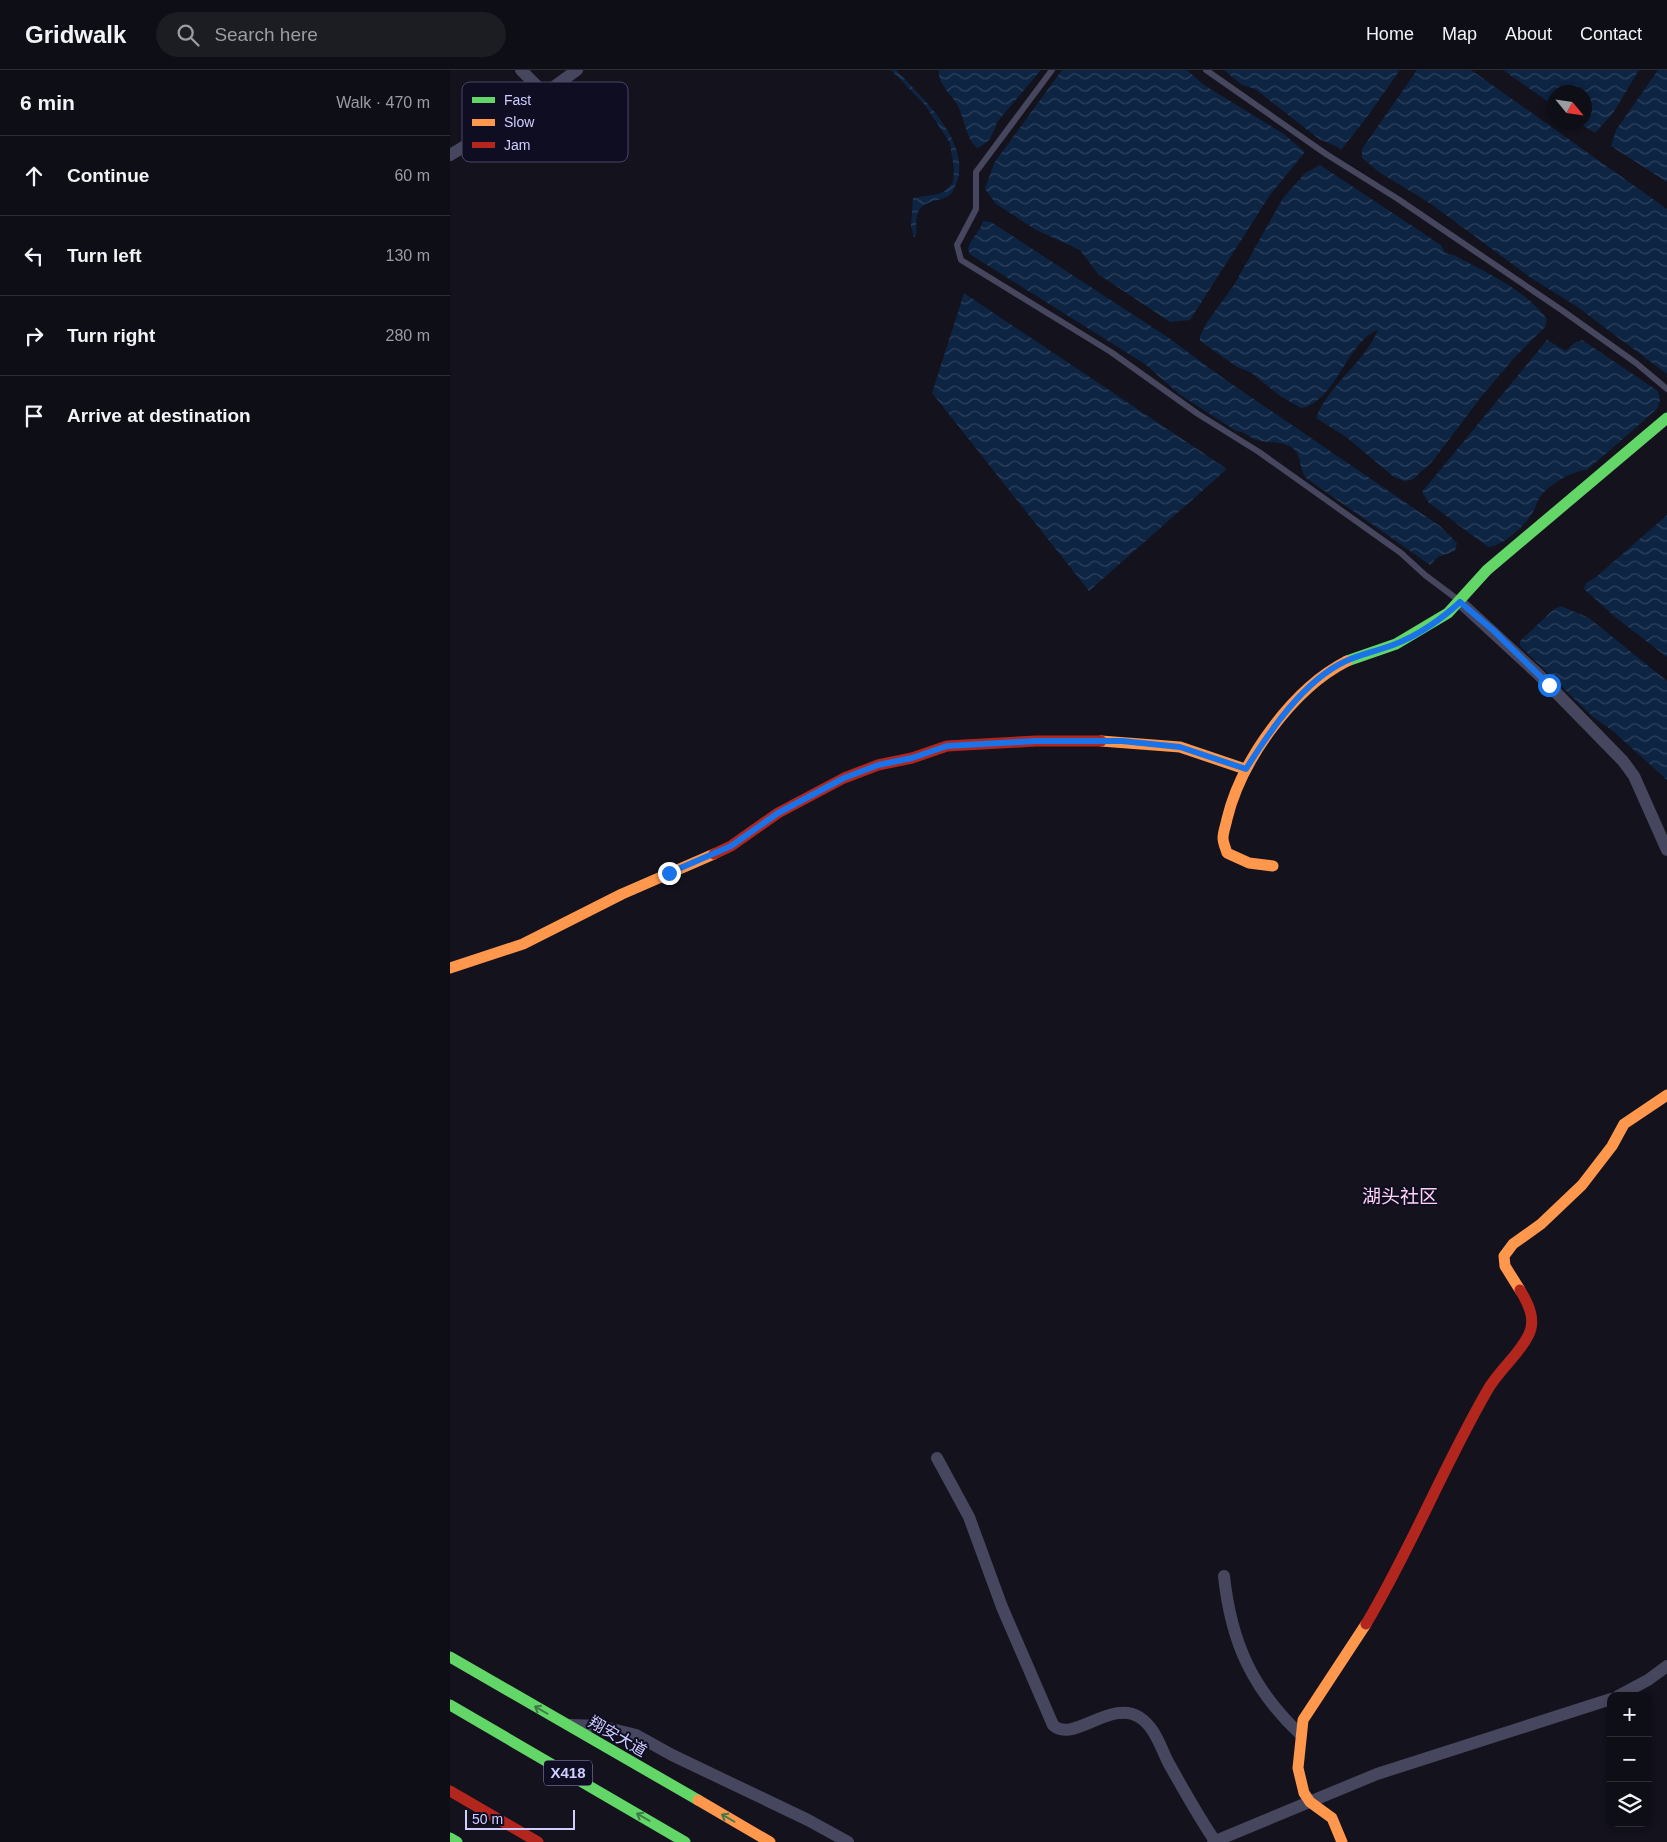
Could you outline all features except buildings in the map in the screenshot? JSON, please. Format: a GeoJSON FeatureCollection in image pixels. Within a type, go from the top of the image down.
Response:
{"type":"FeatureCollection","features":[{"type":"Feature","properties":{"kind":"main road"},"geometry":{"type":"LineString","coordinates":[[1273,866],[1259,866],[1243,862],[1227,853],[1223,838],[1232,799],[1246,769],[1272,730],[1296,702],[1326,672],[1346,661],[1396,644],[1448,614],[1460,602],[1468,589],[1487,570],[1667,418]]}},
{"type":"Feature","properties":{"kind":"main road"},"geometry":{"type":"LineString","coordinates":[[450,968],[523,944],[622,894],[731,846],[778,813],[844,778],[878,765],[912,758],[947,746],[1036,741],[1122,741],[1180,747],[1246,769]]}},
{"type":"Feature","properties":{"kind":"main road"},"geometry":{"type":"LineString","coordinates":[[1342,1842],[1332,1818],[1310,1802],[1304,1793],[1298,1768],[1304,1720],[1350,1652],[1389,1586],[1418,1523],[1488,1389],[1529,1335],[1532,1316],[1528,1301],[1504,1266],[1504,1256],[1513,1244],[1541,1224],[1582,1185],[1612,1146],[1624,1124],[1667,1095]]}},
{"type":"Feature","properties":{"kind":"main road","name":"翔安大道"},"geometry":{"type":"LineString","coordinates":[[450,1657],[770,1842]]}},
{"type":"Feature","properties":{"kind":"main road"},"geometry":{"type":"LineString","coordinates":[[450,1693],[508,1738]]}},
{"type":"Feature","properties":{"kind":"main road","name":"X418"},"geometry":{"type":"LineString","coordinates":[[450,1705],[685,1842]]}},
{"type":"Feature","properties":{"kind":"main road"},"geometry":{"type":"LineString","coordinates":[[450,1792],[538,1842]]}},
{"type":"Feature","properties":{"kind":"main road"},"geometry":{"type":"LineString","coordinates":[[450,1838],[457,1842]]}},
{"type":"Feature","properties":{"kind":"street"},"geometry":{"type":"LineString","coordinates":[[521,70],[533,82]]}},
{"type":"Feature","properties":{"kind":"street"},"geometry":{"type":"LineString","coordinates":[[560,82],[576,70]]}},
{"type":"Feature","properties":{"kind":"street"},"geometry":{"type":"LineString","coordinates":[[450,155],[462,148]]}},
{"type":"Feature","properties":{"kind":"street"},"geometry":{"type":"LineString","coordinates":[[1460,602],[1526,662],[1623,761],[1634,776],[1667,850]]}},
{"type":"Feature","properties":{"kind":"street"},"geometry":{"type":"LineString","coordinates":[[937,1458],[969,1517],[1002,1607],[1053,1725],[1063,1731],[1072,1730],[1110,1714],[1129,1713],[1139,1717],[1152,1730],[1167,1761],[1214,1841],[1378,1774],[1607,1700]]}},
{"type":"Feature","properties":{"kind":"street"},"geometry":{"type":"LineString","coordinates":[[1224,1576],[1234,1634],[1242,1655],[1266,1696],[1301,1735]]}},
{"type":"Feature","properties":{"kind":"street"},"geometry":{"type":"LineString","coordinates":[[1626,1692],[1648,1680],[1667,1666]]}},
{"type":"Feature","properties":{"kind":"street"},"geometry":{"type":"LineString","coordinates":[[566,1725],[600,1726],[636,1735],[672,1755],[808,1820],[848,1842]]}},
{"type":"Feature","properties":{"kind":"lane"},"geometry":{"type":"LineString","coordinates":[[1052,70],[976,172],[976,209],[957,245],[961,260],[1111,352],[1198,414],[1259,452],[1400,553],[1460,602]]}},
{"type":"Feature","properties":{"kind":"lane"},"geometry":{"type":"LineString","coordinates":[[1206,70],[1326,154],[1398,199],[1563,311],[1636,363],[1667,389]]}},
{"type":"Feature","properties":{"kind":"water"},"geometry":{"type":"Polygon","coordinates":[[[891,70],[896,70],[932,109],[953,141],[958,158],[959,174],[953,191],[950,195],[928,203],[920,209],[914,238],[911,226],[913,198],[945,191],[953,182],[954,169],[950,143],[925,105],[891,70]]]}},
{"type":"Feature","properties":{"kind":"water"},"geometry":{"type":"Polygon","coordinates":[[[939,70],[1041,70],[997,122],[993,134],[988,141],[977,148],[968,135],[957,104],[941,81],[939,70]]]}},
{"type":"Feature","properties":{"kind":"water"},"geometry":{"type":"Polygon","coordinates":[[[1062,70],[1187,70],[1204,85],[1284,134],[1305,152],[1270,195],[1190,320],[1170,322],[1098,274],[1080,250],[1036,230],[996,204],[985,189],[994,163],[1062,70]]]}},
{"type":"Feature","properties":{"kind":"water"},"geometry":{"type":"Polygon","coordinates":[[[1224,70],[1400,70],[1341,150],[1319,139],[1255,89],[1242,85],[1224,70]]]}},
{"type":"Feature","properties":{"kind":"water"},"geometry":{"type":"Polygon","coordinates":[[[1417,70],[1471,70],[1547,124],[1547,130],[1556,130],[1667,209],[1667,374],[1576,306],[1531,278],[1431,204],[1379,172],[1362,158],[1362,149],[1417,70]]]}},
{"type":"Feature","properties":{"kind":"water"},"geometry":{"type":"Polygon","coordinates":[[[1503,70],[1639,70],[1613,113],[1595,133],[1590,130],[1592,130],[1592,85],[1547,85],[1547,101],[1503,70]]]}},
{"type":"Feature","properties":{"kind":"water"},"geometry":{"type":"Polygon","coordinates":[[[1658,70],[1667,70],[1667,182],[1611,146],[1616,130],[1658,70]]]}},
{"type":"Feature","properties":{"kind":"water"},"geometry":{"type":"Polygon","coordinates":[[[1320,165],[1441,245],[1445,253],[1454,255],[1517,290],[1547,319],[1545,327],[1514,358],[1481,397],[1432,462],[1412,480],[1404,481],[1394,477],[1346,437],[1316,418],[1329,395],[1364,353],[1378,330],[1358,345],[1323,395],[1313,404],[1301,408],[1280,396],[1250,372],[1237,367],[1200,341],[1200,336],[1207,322],[1234,285],[1283,198],[1305,173],[1320,165]]]}},
{"type":"Feature","properties":{"kind":"water"},"geometry":{"type":"Polygon","coordinates":[[[983,221],[991,222],[1169,338],[1220,376],[1440,526],[1457,543],[1455,551],[1438,557],[1430,565],[1306,478],[1297,453],[1290,446],[1257,440],[1243,432],[1236,431],[1179,394],[1145,364],[971,255],[968,250],[969,246],[983,221]]]}},
{"type":"Feature","properties":{"kind":"water"},"geometry":{"type":"Polygon","coordinates":[[[964,293],[1227,469],[1089,591],[932,393],[964,293]]]}},
{"type":"Feature","properties":{"kind":"water"},"geometry":{"type":"Polygon","coordinates":[[[1547,340],[1566,351],[1574,343],[1582,340],[1658,391],[1660,400],[1657,409],[1587,470],[1569,475],[1546,490],[1533,512],[1519,529],[1507,539],[1488,547],[1429,503],[1422,492],[1547,340]]]}},
{"type":"Feature","properties":{"kind":"water"},"geometry":{"type":"Polygon","coordinates":[[[1667,515],[1667,657],[1615,617],[1584,589],[1586,583],[1596,577],[1667,515]]]}},
{"type":"Feature","properties":{"kind":"water"},"geometry":{"type":"Polygon","coordinates":[[[1561,606],[1589,618],[1667,681],[1667,780],[1613,731],[1593,717],[1520,646],[1520,641],[1554,609],[1561,606]]]}},
{"type":"Feature","properties":{"kind":"traffic: fast"},"geometry":{"type":"LineString","coordinates":[[1347,661],[1396,644],[1448,613],[1487,570],[1667,418]]}},
{"type":"Feature","properties":{"kind":"traffic: fast"},"geometry":{"type":"LineString","coordinates":[[450,1657],[698,1800]]}},
{"type":"Feature","properties":{"kind":"traffic: fast"},"geometry":{"type":"LineString","coordinates":[[450,1705],[685,1842]]}},
{"type":"Feature","properties":{"kind":"traffic: fast"},"geometry":{"type":"LineString","coordinates":[[450,1838],[457,1842]]}},
{"type":"Feature","properties":{"kind":"traffic: slow"},"geometry":{"type":"LineString","coordinates":[[1273,866],[1249,863],[1227,853],[1223,836],[1234,797],[1257,751],[1289,708],[1307,689],[1327,673],[1347,661]]}},
{"type":"Feature","properties":{"kind":"traffic: slow"},"geometry":{"type":"LineString","coordinates":[[1101,741],[1180,747],[1245,769]]}},
{"type":"Feature","properties":{"kind":"traffic: slow"},"geometry":{"type":"LineString","coordinates":[[450,968],[523,944],[622,894],[714,854]]}},
{"type":"Feature","properties":{"kind":"traffic: slow"},"geometry":{"type":"LineString","coordinates":[[1520,1290],[1505,1266],[1504,1256],[1513,1244],[1541,1224],[1582,1185],[1612,1146],[1624,1124],[1667,1095]]}},
{"type":"Feature","properties":{"kind":"traffic: slow"},"geometry":{"type":"LineString","coordinates":[[1342,1842],[1332,1818],[1310,1802],[1304,1793],[1298,1768],[1303,1720],[1366,1624]]}},
{"type":"Feature","properties":{"kind":"traffic: slow"},"geometry":{"type":"LineString","coordinates":[[698,1800],[770,1842]]}},
{"type":"Feature","properties":{"kind":"traffic: jam"},"geometry":{"type":"LineString","coordinates":[[714,854],[731,846],[778,813],[844,778],[878,765],[912,758],[947,746],[1036,741],[1101,741]]}},
{"type":"Feature","properties":{"kind":"traffic: jam"},"geometry":{"type":"LineString","coordinates":[[1366,1624],[1398,1567],[1487,1391],[1519,1350],[1531,1330],[1532,1318],[1520,1290]]}},
{"type":"Feature","properties":{"kind":"traffic: jam"},"geometry":{"type":"LineString","coordinates":[[450,1791],[538,1842]]}},
{"type":"Feature","properties":{"kind":"district","name":"湖头社区"},"geometry":{"type":"Point","coordinates":[1400,1196]}},
{"type":"Feature","properties":{"kind":"route"},"geometry":{"type":"LineString","coordinates":[[669,873],[731,846],[778,813],[844,778],[878,765],[912,758],[947,746],[1036,741],[1122,741],[1180,747],[1246,769],[1266,738],[1296,702],[1326,672],[1346,661],[1396,644],[1448,614],[1460,602],[1494,631],[1549,685]]}}]}
